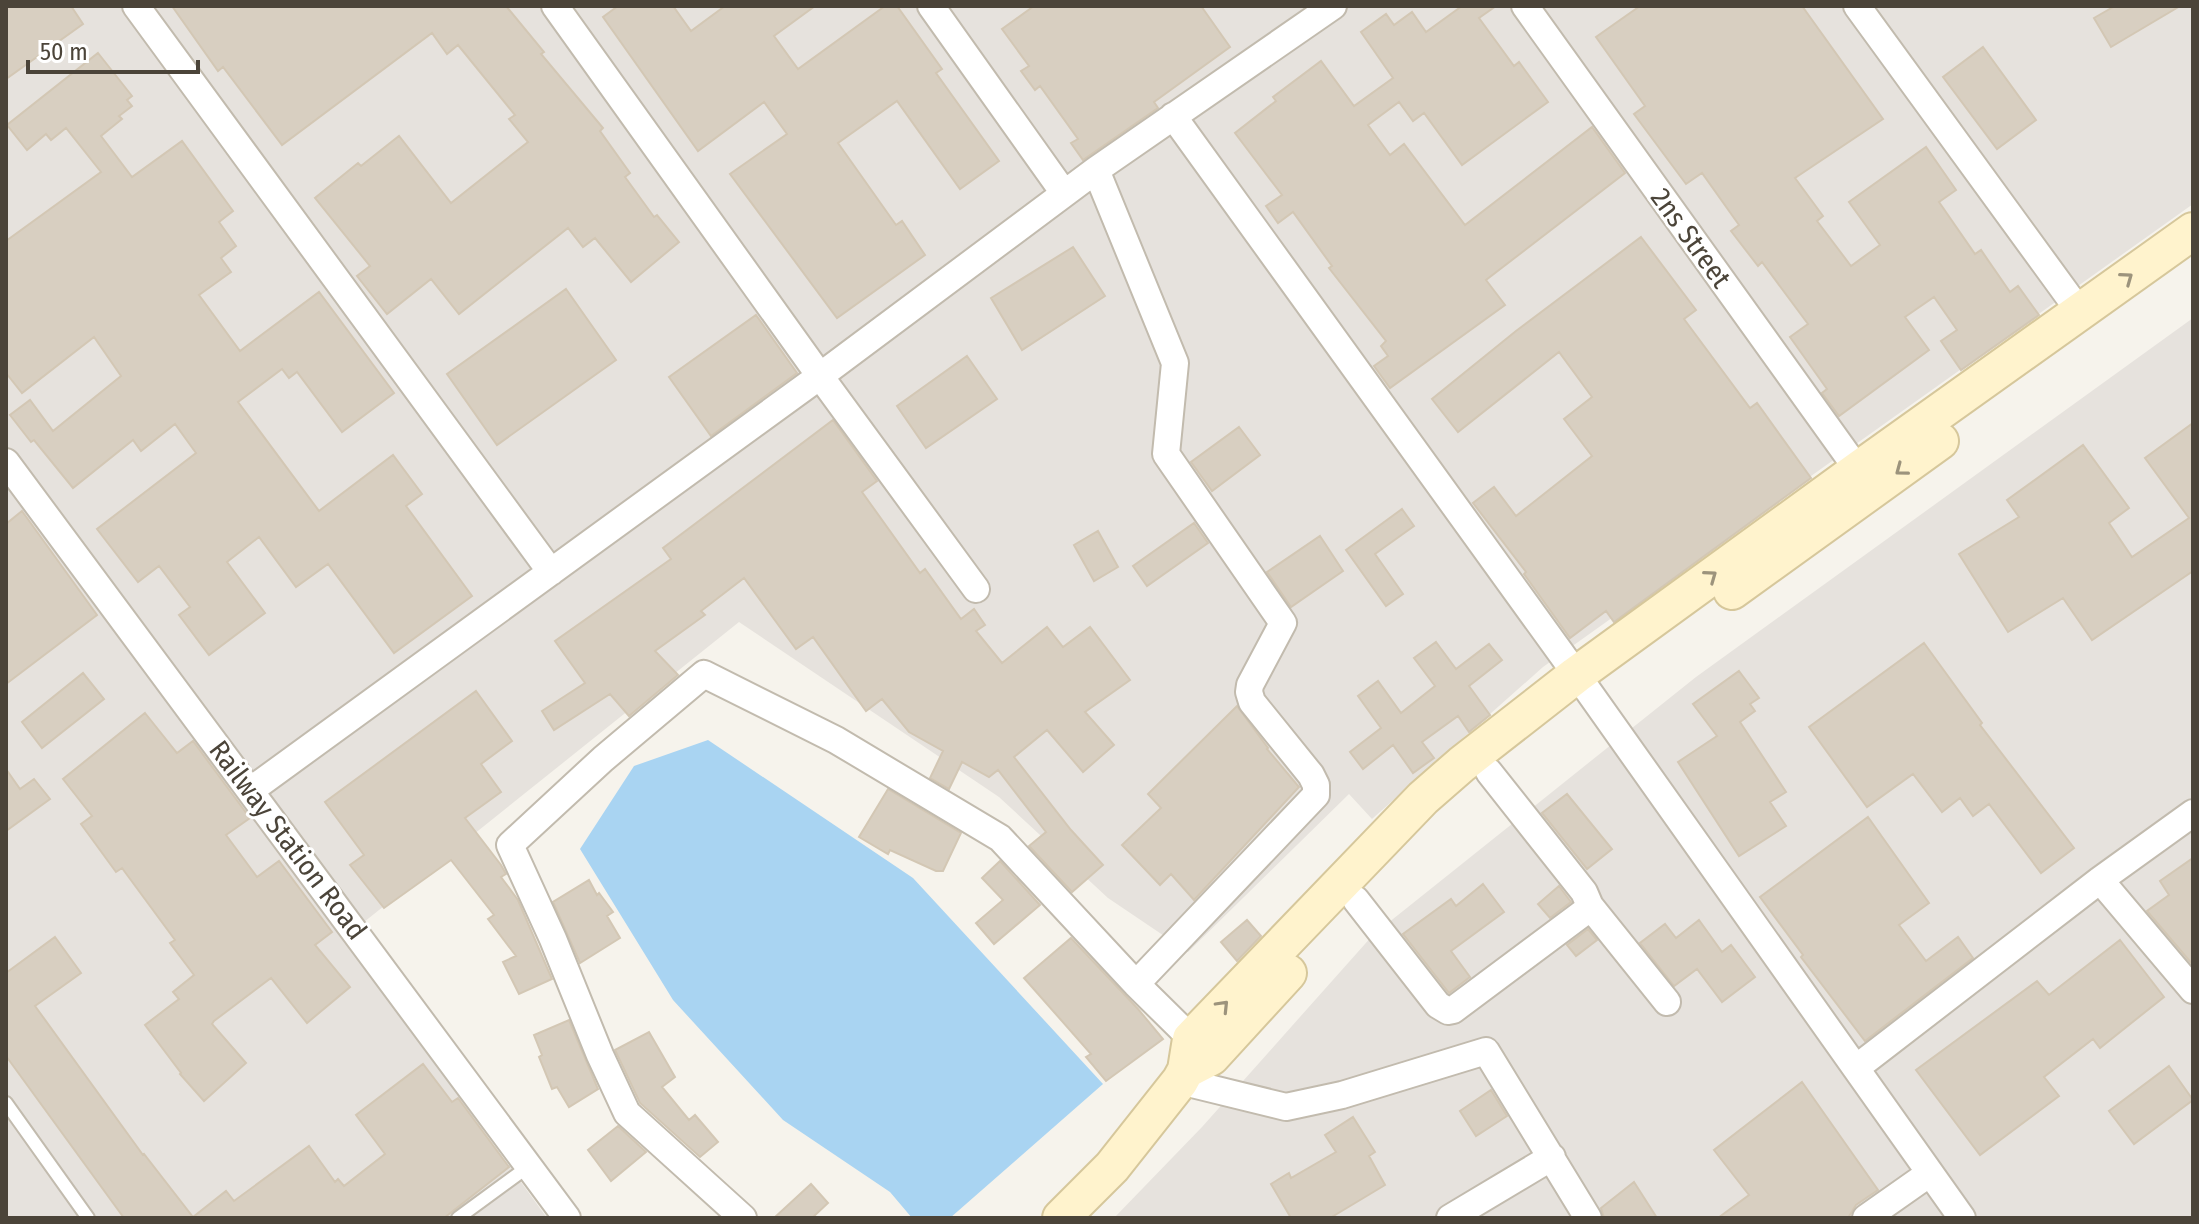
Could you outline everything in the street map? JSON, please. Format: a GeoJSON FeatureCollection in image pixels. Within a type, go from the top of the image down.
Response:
{"type":"FeatureCollection","features":[{"type":"Feature","properties":{"kind":"main road"},"geometry":{"type":"LineString","coordinates":[[1192,1062],[1450,804],[1583,684],[1858,470],[2193,231]]}},
{"type":"Feature","properties":{"kind":"main road"},"geometry":{"type":"LineString","coordinates":[[1061,1218],[1112,1167],[1192,1062],[1423,798],[1462,764],[1850,509],[1987,405],[2193,262]]}},
{"type":"Feature","properties":{"kind":"street"},"geometry":{"type":"LineString","coordinates":[[136,6],[551,572]]}},
{"type":"Feature","properties":{"kind":"street"},"geometry":{"type":"LineString","coordinates":[[555,6],[976,589]]}},
{"type":"Feature","properties":{"kind":"street"},"geometry":{"type":"LineString","coordinates":[[931,6],[1064,193]]}},
{"type":"Feature","properties":{"kind":"street"},"geometry":{"type":"LineString","coordinates":[[251,790],[820,376],[1064,193],[1333,6]]}},
{"type":"Feature","properties":{"kind":"street","name":"2ns Street"},"geometry":{"type":"LineString","coordinates":[[1525,6],[1858,470]]}},
{"type":"Feature","properties":{"kind":"street"},"geometry":{"type":"LineString","coordinates":[[1857,6],[2080,312]]}},
{"type":"Feature","properties":{"kind":"street"},"geometry":{"type":"LineString","coordinates":[[1173,116],[1583,684],[1962,1218]]}},
{"type":"Feature","properties":{"kind":"street"},"geometry":{"type":"LineString","coordinates":[[1096,170],[1175,363],[1166,454],[1283,623],[1250,685],[1252,702],[1316,785],[1316,795],[1136,984]]}},
{"type":"Feature","properties":{"kind":"street","name":"Railway Station Road"},"geometry":{"type":"LineString","coordinates":[[6,462],[567,1218]]}},
{"type":"Feature","properties":{"kind":"street"},"geometry":{"type":"LineString","coordinates":[[743,1218],[627,1113],[510,845],[603,759],[704,674],[836,740],[1000,838],[1136,984],[1192,1062],[1286,1107],[1342,1095],[1486,1051],[1588,1218]]}},
{"type":"Feature","properties":{"kind":"street"},"geometry":{"type":"LineString","coordinates":[[1489,772],[1667,1002]]}},
{"type":"Feature","properties":{"kind":"street"},"geometry":{"type":"LineString","coordinates":[[1856,1068],[2100,880],[2193,813]]}},
{"type":"Feature","properties":{"kind":"street"},"geometry":{"type":"LineString","coordinates":[[2100,880],[2193,990]]}},
{"type":"Feature","properties":{"kind":"street"},"geometry":{"type":"LineString","coordinates":[[1356,900],[1438,1005],[1448,1011],[1590,906]]}},
{"type":"Feature","properties":{"kind":"street"},"geometry":{"type":"LineString","coordinates":[[1450,1218],[1552,1157]]}},
{"type":"Feature","properties":{"kind":"street"},"geometry":{"type":"LineString","coordinates":[[1866,1218],[1930,1173]]}},
{"type":"Feature","properties":{"kind":"lane"},"geometry":{"type":"LineString","coordinates":[[6,1103],[88,1218]]}},
{"type":"Feature","properties":{"kind":"lane"},"geometry":{"type":"LineString","coordinates":[[458,1218],[529,1166]]}},
{"type":"Feature","properties":{"kind":"shaded area"},"geometry":{"type":"Polygon","coordinates":[[[6,6],[2193,6],[2193,204],[1543,667],[1372,819],[1349,794],[1188,952],[1108,898],[999,797],[739,622],[344,938],[547,1218],[6,1218],[6,6]]]}},
{"type":"Feature","properties":{"kind":"shaded area"},"geometry":{"type":"Polygon","coordinates":[[[2193,318],[2193,1218],[1114,1218],[1202,1127],[1373,935],[1696,677],[2193,318]]]}},
{"type":"Feature","properties":{"kind":"water"},"geometry":{"type":"Polygon","coordinates":[[[708,740],[913,878],[1103,1084],[950,1218],[912,1218],[890,1192],[783,1120],[673,1000],[580,849],[634,766],[708,740]]]}},
{"type":"Feature","properties":{"kind":"building"},"geometry":{"type":"Polygon","coordinates":[[[6,6],[71,6],[83,24],[6,79],[6,6]]]}},
{"type":"Feature","properties":{"kind":"building"},"geometry":{"type":"Polygon","coordinates":[[[172,6],[506,6],[544,52],[541,54],[603,128],[600,131],[630,173],[625,177],[654,217],[657,215],[679,242],[631,282],[595,238],[583,247],[568,228],[459,314],[431,279],[387,314],[357,276],[370,266],[315,198],[358,163],[361,166],[399,136],[451,203],[528,142],[509,119],[515,115],[458,45],[447,54],[432,33],[282,145],[223,67],[218,71],[172,6]]]}},
{"type":"Feature","properties":{"kind":"building"},"geometry":{"type":"Polygon","coordinates":[[[618,6],[673,6],[691,31],[725,6],[815,6],[774,36],[798,69],[885,6],[897,6],[942,69],[936,73],[999,161],[960,189],[897,101],[838,143],[896,225],[902,221],[925,255],[837,318],[730,174],[787,134],[764,102],[698,151],[603,17],[618,6]]]}},
{"type":"Feature","properties":{"kind":"building"},"geometry":{"type":"Polygon","coordinates":[[[1034,6],[1201,6],[1230,47],[1154,102],[1158,108],[1083,160],[1071,143],[1078,139],[1040,86],[1035,90],[1021,71],[1029,66],[1002,29],[1034,6]]]}},
{"type":"Feature","properties":{"kind":"building"},"geometry":{"type":"Polygon","coordinates":[[[1462,6],[1496,6],[1479,18],[1514,66],[1519,62],[1548,102],[1462,165],[1424,113],[1413,121],[1399,102],[1368,125],[1390,155],[1404,144],[1465,225],[1592,127],[1625,173],[1486,280],[1505,305],[1390,388],[1374,366],[1388,356],[1381,346],[1386,341],[1329,268],[1332,266],[1293,212],[1278,223],[1266,206],[1282,195],[1235,133],[1276,101],[1273,97],[1321,61],[1354,106],[1393,78],[1361,32],[1386,14],[1394,25],[1412,12],[1426,32],[1462,6]]]}},
{"type":"Feature","properties":{"kind":"building"},"geometry":{"type":"Polygon","coordinates":[[[1640,6],[1802,6],[1883,119],[1795,178],[1823,216],[1817,221],[1851,266],[1880,245],[1849,202],[1926,147],[1956,190],[1939,202],[1975,254],[1981,250],[2010,292],[2018,286],[2039,315],[1961,370],[1941,341],[1957,330],[1934,297],[1905,317],[1929,350],[1839,416],[1822,393],[1827,389],[1790,337],[1808,324],[1762,262],[1758,266],[1731,231],[1739,225],[1702,173],[1686,184],[1634,114],[1645,106],[1596,37],[1640,6]]]}},
{"type":"Feature","properties":{"kind":"building"},"geometry":{"type":"Polygon","coordinates":[[[2115,6],[2180,6],[2111,47],[2094,18],[2115,6]]]}},
{"type":"Feature","properties":{"kind":"building"},"geometry":{"type":"Polygon","coordinates":[[[1983,47],[2036,120],[1997,149],[1943,77],[1983,47]]]}},
{"type":"Feature","properties":{"kind":"building"},"geometry":{"type":"Polygon","coordinates":[[[98,53],[132,96],[127,100],[132,106],[119,116],[122,119],[101,136],[132,177],[182,141],[233,211],[219,222],[236,246],[221,258],[231,272],[199,295],[240,351],[319,292],[394,393],[342,432],[297,372],[289,378],[282,369],[238,402],[319,511],[393,455],[422,494],[406,506],[472,596],[394,653],[328,564],[296,587],[259,537],[227,562],[265,613],[209,655],[179,615],[190,607],[159,566],[138,582],[97,529],[196,453],[175,424],[141,451],[133,440],[73,488],[10,415],[30,400],[53,431],[121,376],[94,337],[22,393],[6,373],[6,241],[101,172],[66,128],[51,140],[46,134],[27,150],[7,125],[98,53]]]}},
{"type":"Feature","properties":{"kind":"building"},"geometry":{"type":"Polygon","coordinates":[[[1641,237],[1696,310],[1684,319],[1750,408],[1757,403],[1811,478],[1614,622],[1606,611],[1570,638],[1524,574],[1526,572],[1473,503],[1494,487],[1516,516],[1592,456],[1564,419],[1592,397],[1559,352],[1458,432],[1432,399],[1641,237]]]}},
{"type":"Feature","properties":{"kind":"building"},"geometry":{"type":"Polygon","coordinates":[[[1073,247],[1105,296],[1022,350],[991,298],[1073,247]]]}},
{"type":"Feature","properties":{"kind":"building"},"geometry":{"type":"Polygon","coordinates":[[[566,289],[616,360],[497,445],[447,374],[566,289]]]}},
{"type":"Feature","properties":{"kind":"building"},"geometry":{"type":"Polygon","coordinates":[[[756,315],[797,373],[711,436],[669,377],[756,315]]]}},
{"type":"Feature","properties":{"kind":"building"},"geometry":{"type":"Polygon","coordinates":[[[967,356],[997,399],[926,448],[897,406],[967,356]]]}},
{"type":"Feature","properties":{"kind":"building"},"geometry":{"type":"Polygon","coordinates":[[[833,420],[877,481],[862,492],[920,573],[925,569],[961,619],[974,609],[985,625],[976,631],[1002,663],[1047,627],[1063,647],[1090,627],[1130,680],[1085,712],[1114,745],[1083,772],[1047,730],[1014,757],[1071,830],[1103,865],[1072,892],[1029,846],[1046,832],[998,770],[989,777],[962,762],[949,789],[930,778],[943,751],[909,732],[882,699],[866,711],[813,637],[796,649],[744,578],[701,611],[705,615],[655,651],[678,675],[629,716],[610,694],[554,730],[542,711],[585,683],[555,641],[671,559],[663,548],[833,420]]]}},
{"type":"Feature","properties":{"kind":"building"},"geometry":{"type":"Polygon","coordinates":[[[2193,423],[2193,571],[2092,640],[2063,598],[2008,632],[1959,554],[2019,517],[2007,500],[2083,445],[2129,508],[2109,523],[2132,557],[2189,518],[2145,458],[2193,423]]]}},
{"type":"Feature","properties":{"kind":"building"},"geometry":{"type":"Polygon","coordinates":[[[1239,427],[1260,455],[1212,491],[1191,462],[1239,427]]]}},
{"type":"Feature","properties":{"kind":"building"},"geometry":{"type":"Polygon","coordinates":[[[1402,509],[1414,526],[1375,554],[1403,594],[1386,606],[1346,550],[1402,509]]]}},
{"type":"Feature","properties":{"kind":"building"},"geometry":{"type":"Polygon","coordinates":[[[22,511],[97,615],[6,684],[6,524],[22,511]]]}},
{"type":"Feature","properties":{"kind":"building"},"geometry":{"type":"Polygon","coordinates":[[[1194,523],[1208,543],[1147,586],[1133,566],[1194,523]]]}},
{"type":"Feature","properties":{"kind":"building"},"geometry":{"type":"Polygon","coordinates":[[[1098,531],[1118,567],[1094,581],[1074,545],[1098,531]]]}},
{"type":"Feature","properties":{"kind":"building"},"geometry":{"type":"Polygon","coordinates":[[[1320,536],[1343,571],[1291,607],[1267,572],[1320,536]]]}},
{"type":"Feature","properties":{"kind":"building"},"geometry":{"type":"Polygon","coordinates":[[[1436,642],[1456,669],[1489,644],[1502,660],[1469,686],[1490,715],[1469,732],[1458,716],[1422,742],[1434,758],[1413,773],[1393,745],[1363,769],[1350,752],[1381,728],[1358,696],[1378,681],[1401,713],[1435,686],[1414,658],[1436,642]]]}},
{"type":"Feature","properties":{"kind":"building"},"geometry":{"type":"Polygon","coordinates":[[[1924,643],[1982,723],[1980,725],[2074,848],[2041,873],[1989,804],[1973,816],[1960,798],[1942,812],[1913,774],[1867,807],[1809,727],[1924,643]]]}},
{"type":"Feature","properties":{"kind":"building"},"geometry":{"type":"Polygon","coordinates":[[[1739,671],[1759,698],[1750,704],[1755,711],[1740,722],[1786,792],[1770,802],[1786,826],[1739,856],[1678,762],[1717,736],[1693,704],[1739,671]]]}},
{"type":"Feature","properties":{"kind":"building"},"geometry":{"type":"Polygon","coordinates":[[[83,673],[104,699],[42,748],[22,722],[83,673]]]}},
{"type":"Feature","properties":{"kind":"building"},"geometry":{"type":"Polygon","coordinates":[[[476,691],[512,741],[481,764],[501,792],[465,818],[506,874],[501,877],[518,900],[552,979],[519,994],[503,962],[516,956],[488,919],[494,915],[451,860],[384,908],[350,865],[364,855],[325,802],[476,691]]]}},
{"type":"Feature","properties":{"kind":"building"},"geometry":{"type":"Polygon","coordinates":[[[1237,706],[1299,787],[1194,900],[1171,874],[1160,885],[1122,845],[1161,808],[1148,794],[1237,706]]]}},
{"type":"Feature","properties":{"kind":"building"},"geometry":{"type":"Polygon","coordinates":[[[145,713],[177,753],[193,741],[250,818],[226,835],[257,877],[279,861],[332,932],[315,945],[350,987],[307,1023],[271,978],[214,1021],[212,1024],[246,1063],[204,1101],[180,1074],[145,1025],[179,999],[173,992],[194,975],[170,943],[175,940],[122,868],[116,872],[81,824],[92,816],[63,779],[145,713]]]}},
{"type":"Feature","properties":{"kind":"building"},"geometry":{"type":"Polygon","coordinates":[[[6,769],[20,789],[34,779],[50,799],[6,831],[6,769]]]}},
{"type":"Feature","properties":{"kind":"building"},"geometry":{"type":"Polygon","coordinates":[[[888,789],[961,833],[943,871],[936,871],[890,850],[888,854],[859,837],[888,789]]]}},
{"type":"Feature","properties":{"kind":"building"},"geometry":{"type":"Polygon","coordinates":[[[1567,794],[1612,849],[1587,869],[1542,813],[1567,794]]]}},
{"type":"Feature","properties":{"kind":"building"},"geometry":{"type":"Polygon","coordinates":[[[1868,817],[1929,903],[1899,925],[1926,961],[1958,937],[1973,958],[1865,1041],[1760,897],[1868,817]]]}},
{"type":"Feature","properties":{"kind":"building"},"geometry":{"type":"Polygon","coordinates":[[[2193,858],[2193,965],[2147,911],[2169,895],[2160,881],[2193,858]]]}},
{"type":"Feature","properties":{"kind":"building"},"geometry":{"type":"Polygon","coordinates":[[[1000,861],[1040,905],[994,944],[976,923],[1003,900],[982,878],[1000,861]]]}},
{"type":"Feature","properties":{"kind":"building"},"geometry":{"type":"Polygon","coordinates":[[[589,880],[597,895],[599,893],[613,912],[607,916],[620,938],[580,963],[553,902],[589,880]]]}},
{"type":"Feature","properties":{"kind":"building"},"geometry":{"type":"Polygon","coordinates":[[[1483,884],[1504,912],[1451,951],[1470,977],[1449,993],[1403,934],[1451,899],[1456,906],[1483,884]]]}},
{"type":"Feature","properties":{"kind":"building"},"geometry":{"type":"Polygon","coordinates":[[[1559,886],[1571,902],[1550,918],[1538,904],[1559,886]]]}},
{"type":"Feature","properties":{"kind":"building"},"geometry":{"type":"Polygon","coordinates":[[[1247,920],[1261,936],[1237,961],[1221,942],[1247,920]]]}},
{"type":"Feature","properties":{"kind":"building"},"geometry":{"type":"Polygon","coordinates":[[[1699,920],[1722,952],[1731,945],[1755,977],[1722,1002],[1697,969],[1674,986],[1640,943],[1665,924],[1676,938],[1699,920]]]}},
{"type":"Feature","properties":{"kind":"building"},"geometry":{"type":"Polygon","coordinates":[[[1588,929],[1597,940],[1576,956],[1567,945],[1588,929]]]}},
{"type":"Feature","properties":{"kind":"building"},"geometry":{"type":"Polygon","coordinates":[[[55,937],[81,973],[35,1006],[143,1155],[193,1217],[226,1191],[234,1201],[309,1146],[335,1182],[338,1179],[344,1186],[385,1154],[356,1115],[423,1064],[452,1102],[458,1098],[509,1167],[444,1218],[124,1218],[6,1056],[6,973],[55,937]]]}},
{"type":"Feature","properties":{"kind":"building"},"geometry":{"type":"Polygon","coordinates":[[[1071,938],[1163,1039],[1106,1081],[1086,1057],[1091,1054],[1024,978],[1071,938]]]}},
{"type":"Feature","properties":{"kind":"building"},"geometry":{"type":"Polygon","coordinates":[[[2120,940],[2164,997],[2100,1048],[2093,1039],[2044,1077],[2059,1096],[1980,1155],[1916,1070],[2037,981],[2049,995],[2120,940]]]}},
{"type":"Feature","properties":{"kind":"building"},"geometry":{"type":"Polygon","coordinates":[[[569,1020],[598,1089],[569,1107],[557,1087],[552,1089],[534,1035],[569,1020]]]}},
{"type":"Feature","properties":{"kind":"building"},"geometry":{"type":"Polygon","coordinates":[[[649,1032],[675,1077],[662,1087],[689,1120],[695,1115],[718,1142],[700,1157],[640,1103],[615,1050],[649,1032]]]}},
{"type":"Feature","properties":{"kind":"building"},"geometry":{"type":"Polygon","coordinates":[[[2169,1066],[2193,1100],[2134,1144],[2109,1111],[2169,1066]]]}},
{"type":"Feature","properties":{"kind":"building"},"geometry":{"type":"Polygon","coordinates":[[[1802,1082],[1878,1190],[1856,1205],[1848,1218],[1718,1218],[1749,1195],[1714,1150],[1802,1082]]]}},
{"type":"Feature","properties":{"kind":"building"},"geometry":{"type":"Polygon","coordinates":[[[1491,1090],[1507,1116],[1476,1136],[1460,1111],[1491,1090]]]}},
{"type":"Feature","properties":{"kind":"building"},"geometry":{"type":"Polygon","coordinates":[[[1353,1117],[1375,1152],[1369,1156],[1385,1185],[1330,1218],[1291,1218],[1271,1184],[1289,1173],[1291,1178],[1336,1152],[1325,1135],[1353,1117]]]}},
{"type":"Feature","properties":{"kind":"building"},"geometry":{"type":"Polygon","coordinates":[[[618,1126],[646,1152],[611,1181],[588,1150],[618,1126]]]}},
{"type":"Feature","properties":{"kind":"building"},"geometry":{"type":"Polygon","coordinates":[[[1634,1182],[1657,1218],[1604,1218],[1601,1208],[1634,1182]]]}},
{"type":"Feature","properties":{"kind":"building"},"geometry":{"type":"Polygon","coordinates":[[[811,1184],[828,1203],[812,1218],[774,1218],[811,1184]]]}}]}
